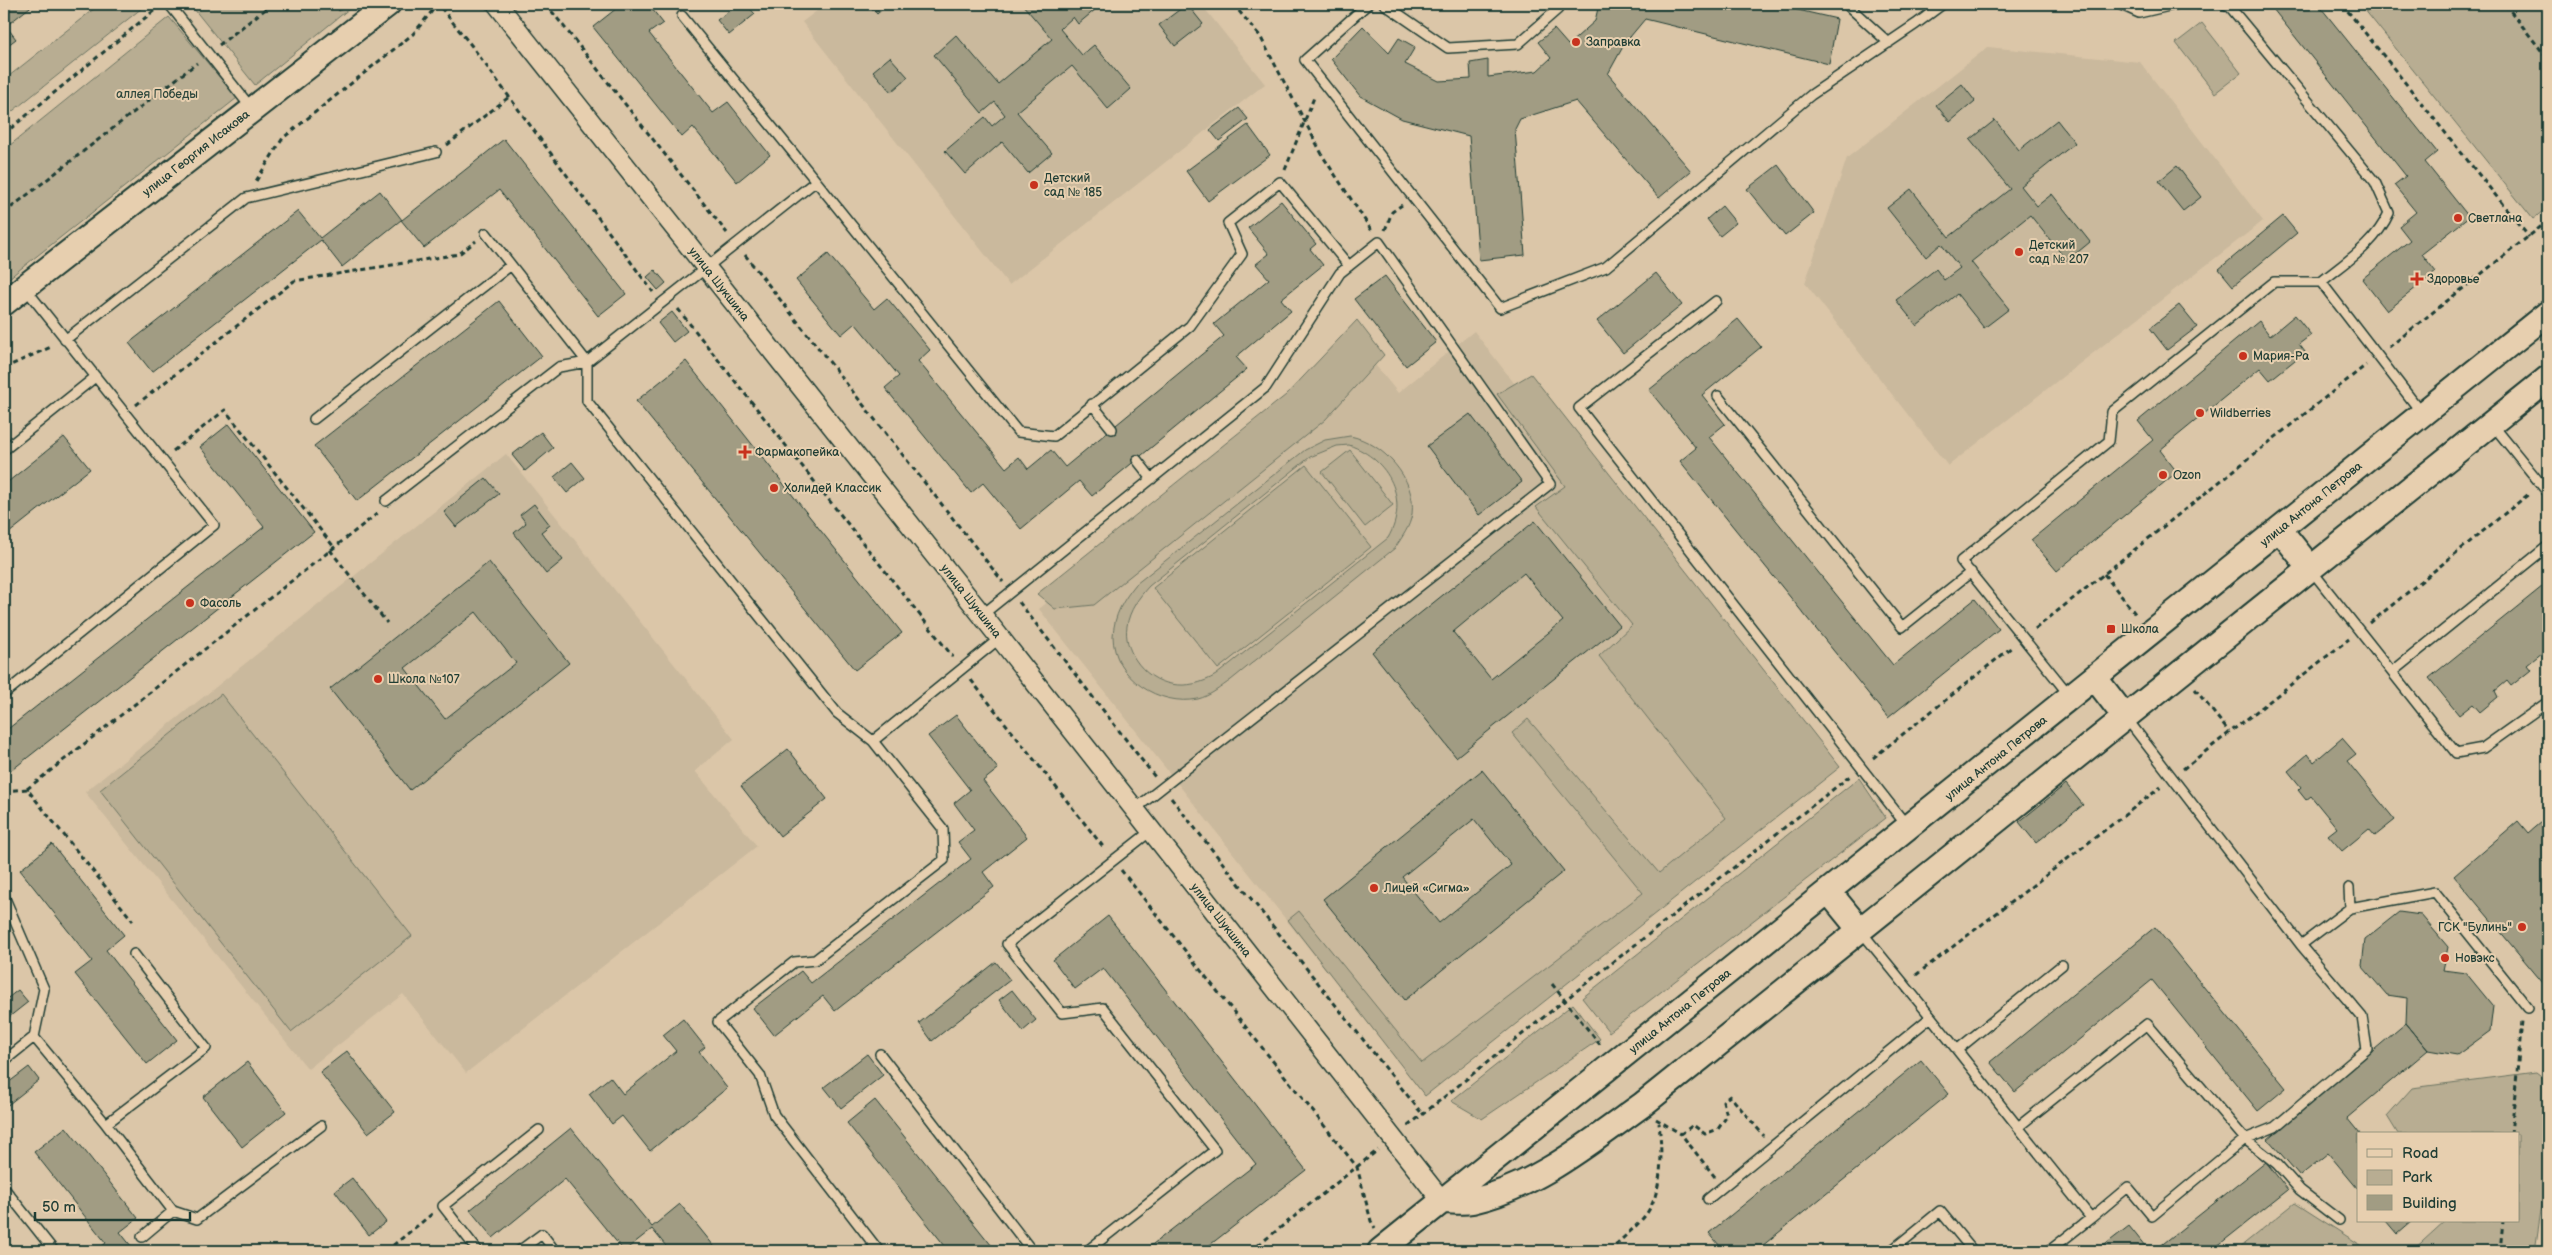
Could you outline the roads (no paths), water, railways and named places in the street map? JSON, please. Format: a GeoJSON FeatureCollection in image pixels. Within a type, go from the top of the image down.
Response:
{"type":"FeatureCollection","features":[{"type":"Feature","properties":{"kind":"street","name":"улица Георгия Исакова"},"geometry":{"type":"LineString","coordinates":[[4,303],[388,4]]}},
{"type":"Feature","properties":{"kind":"street","name":"улица Шукшина"},"geometry":{"type":"LineString","coordinates":[[497,4],[1152,830],[1442,1202]]}},
{"type":"Feature","properties":{"kind":"street","name":"улица Антона Петрова"},"geometry":{"type":"LineString","coordinates":[[1383,1249],[2548,313]]}},
{"type":"Feature","properties":{"kind":"street"},"geometry":{"type":"LineString","coordinates":[[1442,1202],[1471,1201],[1516,1187],[1570,1156],[1642,1105],[2548,378]]}},
{"type":"Feature","properties":{"kind":"street"},"geometry":{"type":"LineString","coordinates":[[2280,530],[2311,569]]}},
{"type":"Feature","properties":{"kind":"street"},"geometry":{"type":"LineString","coordinates":[[2096,678],[2125,716]]}},
{"type":"Feature","properties":{"kind":"street"},"geometry":{"type":"LineString","coordinates":[[1829,892],[1860,930]]}},
{"type":"Feature","properties":{"kind":"lane"},"geometry":{"type":"LineString","coordinates":[[169,4],[252,109]]}},
{"type":"Feature","properties":{"kind":"lane"},"geometry":{"type":"LineString","coordinates":[[1368,4],[1305,60],[1500,308],[1606,267],[1811,95],[1890,43],[1943,4]]}},
{"type":"Feature","properties":{"kind":"lane"},"geometry":{"type":"LineString","coordinates":[[1384,4],[1448,48],[1518,44],[1558,9],[1559,4]]}},
{"type":"Feature","properties":{"kind":"lane"},"geometry":{"type":"LineString","coordinates":[[1846,4],[1890,43]]}},
{"type":"Feature","properties":{"kind":"lane"},"geometry":{"type":"LineString","coordinates":[[2119,4],[2139,13],[2178,4]]}},
{"type":"Feature","properties":{"kind":"lane"},"geometry":{"type":"LineString","coordinates":[[2071,698],[1962,561],[2109,441],[2112,412],[2274,282],[2320,282],[2370,243],[2382,227],[2389,213],[2376,182],[2230,7],[2224,4]]}},
{"type":"Feature","properties":{"kind":"lane"},"geometry":{"type":"LineString","coordinates":[[682,16],[1018,432],[1054,436],[1190,326],[1242,254],[1228,223],[1280,182],[1349,266]]}},
{"type":"Feature","properties":{"kind":"lane"},"geometry":{"type":"LineString","coordinates":[[66,340],[246,198],[436,152]]}},
{"type":"Feature","properties":{"kind":"lane"},"geometry":{"type":"LineString","coordinates":[[384,505],[559,367],[587,362],[816,181]]}},
{"type":"Feature","properties":{"kind":"lane"},"geometry":{"type":"LineString","coordinates":[[486,233],[587,362],[587,400],[837,713],[873,741],[943,829],[944,860],[815,960],[794,962],[718,1022],[760,1075],[774,1115],[879,1251]]}},
{"type":"Feature","properties":{"kind":"lane"},"geometry":{"type":"LineString","coordinates":[[982,615],[1012,593],[1266,387],[1340,273],[1379,242],[1550,484],[1135,809]]}},
{"type":"Feature","properties":{"kind":"lane"},"geometry":{"type":"LineString","coordinates":[[314,419],[511,265]]}},
{"type":"Feature","properties":{"kind":"lane"},"geometry":{"type":"LineString","coordinates":[[2320,282],[2423,415]]}},
{"type":"Feature","properties":{"kind":"lane"},"geometry":{"type":"LineString","coordinates":[[4,694],[214,525],[94,378],[24,287]]}},
{"type":"Feature","properties":{"kind":"lane"},"geometry":{"type":"LineString","coordinates":[[1716,301],[1579,408],[1908,828]]}},
{"type":"Feature","properties":{"kind":"lane"},"geometry":{"type":"LineString","coordinates":[[4,450],[94,378]]}},
{"type":"Feature","properties":{"kind":"lane"},"geometry":{"type":"LineString","coordinates":[[1718,396],[1902,627],[1971,572]]}},
{"type":"Feature","properties":{"kind":"lane"},"geometry":{"type":"LineString","coordinates":[[1092,404],[1112,429]]}},
{"type":"Feature","properties":{"kind":"lane"},"geometry":{"type":"LineString","coordinates":[[2492,424],[2548,493]]}},
{"type":"Feature","properties":{"kind":"lane"},"geometry":{"type":"LineString","coordinates":[[1137,460],[1152,479]]}},
{"type":"Feature","properties":{"kind":"lane"},"geometry":{"type":"LineString","coordinates":[[2392,672],[2548,546]]}},
{"type":"Feature","properties":{"kind":"lane"},"geometry":{"type":"LineString","coordinates":[[2311,569],[2456,754],[2483,748],[2548,702]]}},
{"type":"Feature","properties":{"kind":"lane"},"geometry":{"type":"LineString","coordinates":[[873,741],[1000,638]]}},
{"type":"Feature","properties":{"kind":"lane"},"geometry":{"type":"LineString","coordinates":[[2049,1251],[2128,1187],[2152,1216],[2245,1140],[2275,1126],[2367,1049],[2362,1017],[2301,945],[2125,716]]}},
{"type":"Feature","properties":{"kind":"lane"},"geometry":{"type":"LineString","coordinates":[[1087,1251],[1215,1150],[1103,1008],[1062,1013],[1007,944],[1152,830]]}},
{"type":"Feature","properties":{"kind":"lane"},"geometry":{"type":"LineString","coordinates":[[2350,888],[2350,908]]}},
{"type":"Feature","properties":{"kind":"lane"},"geometry":{"type":"LineString","coordinates":[[2301,945],[2350,908],[2435,892],[2526,1005]]}},
{"type":"Feature","properties":{"kind":"lane"},"geometry":{"type":"LineString","coordinates":[[4,896],[44,988],[34,1037],[4,1061]]}},
{"type":"Feature","properties":{"kind":"lane"},"geometry":{"type":"LineString","coordinates":[[1860,930],[2091,1218]]}},
{"type":"Feature","properties":{"kind":"lane"},"geometry":{"type":"LineString","coordinates":[[106,1124],[206,1048],[134,954]]}},
{"type":"Feature","properties":{"kind":"lane"},"geometry":{"type":"LineString","coordinates":[[1957,1050],[2062,965]]}},
{"type":"Feature","properties":{"kind":"lane"},"geometry":{"type":"LineString","coordinates":[[1708,1199],[1931,1017]]}},
{"type":"Feature","properties":{"kind":"lane"},"geometry":{"type":"LineString","coordinates":[[2018,1128],[2147,1024],[2245,1140],[2277,1164],[2300,1190],[2339,1220]]}},
{"type":"Feature","properties":{"kind":"lane"},"geometry":{"type":"LineString","coordinates":[[34,1037],[106,1124],[174,1211],[197,1219],[321,1126]]}},
{"type":"Feature","properties":{"kind":"lane"},"geometry":{"type":"LineString","coordinates":[[880,1054],[1032,1251]]}},
{"type":"Feature","properties":{"kind":"lane"},"geometry":{"type":"LineString","coordinates":[[478,1251],[442,1206],[539,1130]]}},
{"type":"Feature","properties":{"kind":"lane"},"geometry":{"type":"LineString","coordinates":[[4,1188],[54,1251]]}},
{"type":"Feature","properties":{"kind":"lane"},"geometry":{"type":"LineString","coordinates":[[142,1237],[174,1211]]}},
{"type":"Feature","properties":{"kind":"lane"},"geometry":{"type":"LineString","coordinates":[[1891,1251],[1940,1211],[1973,1251]]}},
{"type":"Feature","properties":{"kind":"lane"},"geometry":{"type":"LineString","coordinates":[[519,1251],[542,1234],[555,1251]]}},
{"type":"Feature","properties":{"kind":"place","name":"Заправка"},"geometry":{"type":"Point","coordinates":[1576,42]}},
{"type":"Feature","properties":{"kind":"place","name":"Детский сад № 185"},"geometry":{"type":"Point","coordinates":[1034,185]}},
{"type":"Feature","properties":{"kind":"place","name":"Светлана"},"geometry":{"type":"Point","coordinates":[2458,218]}},
{"type":"Feature","properties":{"kind":"place","name":"Детский сад № 207"},"geometry":{"type":"Point","coordinates":[2019,252]}},
{"type":"Feature","properties":{"kind":"place","name":"Здоровье"},"geometry":{"type":"Point","coordinates":[2417,279]}},
{"type":"Feature","properties":{"kind":"place","name":"Мария-Ра"},"geometry":{"type":"Point","coordinates":[2243,356]}},
{"type":"Feature","properties":{"kind":"place","name":"Wildberries"},"geometry":{"type":"Point","coordinates":[2200,413]}},
{"type":"Feature","properties":{"kind":"place","name":"Фармакопейка"},"geometry":{"type":"Point","coordinates":[745,452]}},
{"type":"Feature","properties":{"kind":"place","name":"Ozon"},"geometry":{"type":"Point","coordinates":[2163,475]}},
{"type":"Feature","properties":{"kind":"place","name":"Холидей Классик"},"geometry":{"type":"Point","coordinates":[774,488]}},
{"type":"Feature","properties":{"kind":"place","name":"Фасоль"},"geometry":{"type":"Point","coordinates":[190,603]}},
{"type":"Feature","properties":{"kind":"place","name":"Школа"},"geometry":{"type":"Point","coordinates":[2111,629]}},
{"type":"Feature","properties":{"kind":"place","name":"Школа №107"},"geometry":{"type":"Point","coordinates":[378,679]}},
{"type":"Feature","properties":{"kind":"place","name":"Лицей «Сигма»"},"geometry":{"type":"Point","coordinates":[1374,888]}},
{"type":"Feature","properties":{"kind":"place","name":"ГСК \"Булинь\""},"geometry":{"type":"Point","coordinates":[2522,927]}},
{"type":"Feature","properties":{"kind":"place","name":"Новэкс"},"geometry":{"type":"Point","coordinates":[2445,958]}},
{"type":"Feature","properties":{"kind":"park label","name":"аллея Победы"},"geometry":{"type":"Point","coordinates":[157,94]}}]}
